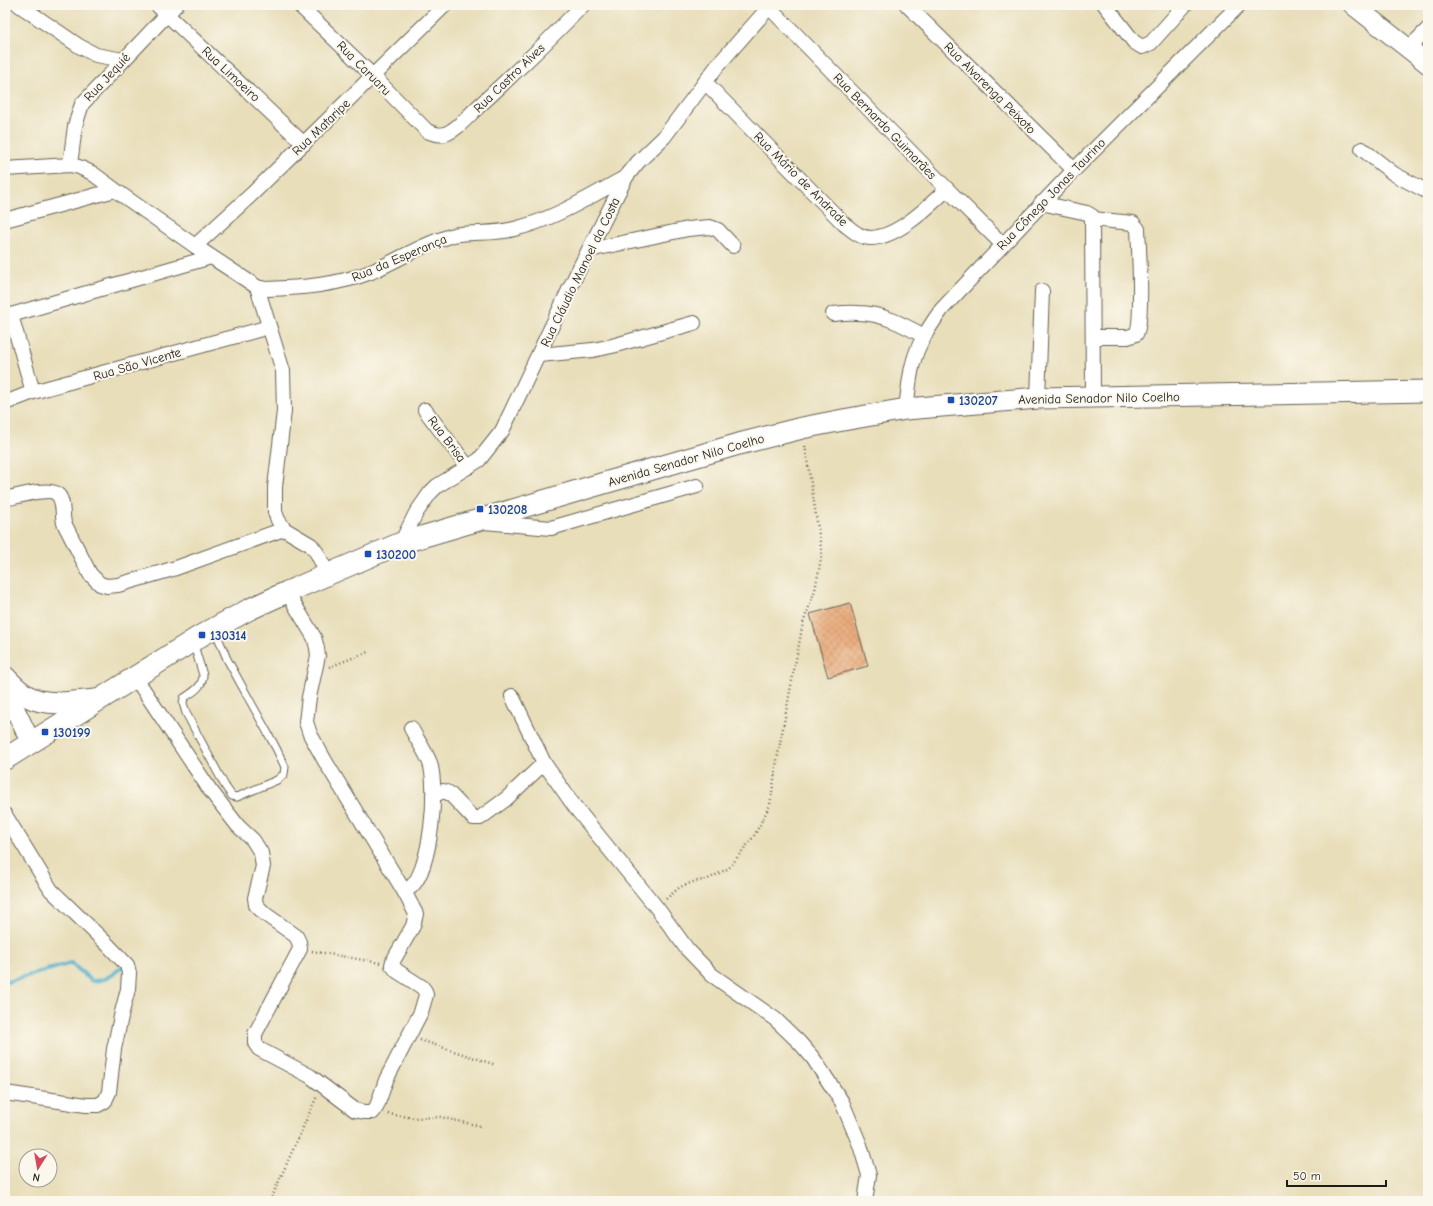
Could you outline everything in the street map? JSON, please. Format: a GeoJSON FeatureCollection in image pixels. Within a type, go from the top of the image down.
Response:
{"type":"FeatureCollection","features":[{"type":"Feature","properties":{"kind":"main road","name":"Avenida Senador Nilo Coelho"},"geometry":{"type":"LineString","coordinates":[[5,759],[214,628],[287,592],[402,543],[716,451],[802,428],[906,409],[1038,398],[1428,391]]}},
{"type":"Feature","properties":{"kind":"main road"},"geometry":{"type":"LineString","coordinates":[[5,677],[26,696],[36,699],[61,703],[98,700]]}},
{"type":"Feature","properties":{"kind":"street"},"geometry":{"type":"LineString","coordinates":[[19,5],[79,46],[96,55],[123,60]]}},
{"type":"Feature","properties":{"kind":"street","name":"Rua Caruaru"},"geometry":{"type":"LineString","coordinates":[[299,5],[373,76],[427,131]]}},
{"type":"Feature","properties":{"kind":"street","name":"Rua Castro Alves"},"geometry":{"type":"LineString","coordinates":[[427,131],[443,135],[451,131],[494,92],[584,5]]}},
{"type":"Feature","properties":{"kind":"street","name":"Rua Alvarenga Peixoto"},"geometry":{"type":"LineString","coordinates":[[907,5],[1074,170]]}},
{"type":"Feature","properties":{"kind":"street"},"geometry":{"type":"LineString","coordinates":[[1106,5],[1134,42],[1142,47],[1151,43],[1185,5]]}},
{"type":"Feature","properties":{"kind":"street","name":"Rua Cônego Jonas Taurino"},"geometry":{"type":"LineString","coordinates":[[906,409],[913,365],[919,345],[942,309],[1041,203],[1239,5]]}},
{"type":"Feature","properties":{"kind":"street"},"geometry":{"type":"LineString","coordinates":[[1353,5],[1428,64]]}},
{"type":"Feature","properties":{"kind":"street","name":"Rua Mataripe"},"geometry":{"type":"LineString","coordinates":[[195,246],[304,144],[444,6]]}},
{"type":"Feature","properties":{"kind":"street","name":"Rua Cláudio Manoel da Costa"},"geometry":{"type":"LineString","coordinates":[[402,543],[416,513],[430,493],[438,486],[479,460],[502,431],[589,250],[626,177],[638,162],[664,137],[705,82],[770,6]]}},
{"type":"Feature","properties":{"kind":"street","name":"Rua Bernardo Guimarães"},"geometry":{"type":"LineString","coordinates":[[770,6],[1002,244]]}},
{"type":"Feature","properties":{"kind":"street","name":"Rua Jequié"},"geometry":{"type":"LineString","coordinates":[[70,165],[75,126],[82,104],[123,60],[166,8]]}},
{"type":"Feature","properties":{"kind":"street","name":"Rua Limoeiro"},"geometry":{"type":"LineString","coordinates":[[166,8],[304,144]]}},
{"type":"Feature","properties":{"kind":"street"},"geometry":{"type":"LineString","coordinates":[[1408,49],[1428,29]]}},
{"type":"Feature","properties":{"kind":"street","name":"Rua Mário de Andrade"},"geometry":{"type":"LineString","coordinates":[[705,82],[839,219],[858,235],[870,238],[884,235],[898,229],[924,210],[947,189]]}},
{"type":"Feature","properties":{"kind":"street"},"geometry":{"type":"LineString","coordinates":[[1362,149],[1394,174],[1428,192]]}},
{"type":"Feature","properties":{"kind":"street","name":"Rua da Esperança"},"geometry":{"type":"LineString","coordinates":[[5,169],[70,165],[79,167],[92,173],[195,246],[257,287],[277,289],[349,280],[372,271],[437,240],[458,234],[498,232],[515,229],[539,221],[580,203],[626,177]]}},
{"type":"Feature","properties":{"kind":"street"},"geometry":{"type":"LineString","coordinates":[[5,220],[115,190]]}},
{"type":"Feature","properties":{"kind":"street"},"geometry":{"type":"LineString","coordinates":[[1041,203],[1087,213],[1092,216],[1093,398]]}},
{"type":"Feature","properties":{"kind":"street"},"geometry":{"type":"LineString","coordinates":[[1092,219],[1133,224],[1137,226],[1139,298],[1139,327],[1136,334],[1128,337],[1093,337]]}},
{"type":"Feature","properties":{"kind":"street"},"geometry":{"type":"LineString","coordinates":[[589,250],[688,229],[710,227],[718,230],[733,246]]}},
{"type":"Feature","properties":{"kind":"street"},"geometry":{"type":"LineString","coordinates":[[33,392],[8,314],[211,257]]}},
{"type":"Feature","properties":{"kind":"street"},"geometry":{"type":"LineString","coordinates":[[257,287],[284,377],[284,410],[275,487],[275,512],[284,529],[311,545],[317,552],[328,574]]}},
{"type":"Feature","properties":{"kind":"street"},"geometry":{"type":"LineString","coordinates":[[1038,398],[1042,292]]}},
{"type":"Feature","properties":{"kind":"street"},"geometry":{"type":"LineString","coordinates":[[833,314],[859,312],[879,316],[905,325],[924,336]]}},
{"type":"Feature","properties":{"kind":"street"},"geometry":{"type":"LineString","coordinates":[[539,355],[593,350],[694,323]]}},
{"type":"Feature","properties":{"kind":"street","name":"Rua São Vicente"},"geometry":{"type":"LineString","coordinates":[[5,403],[33,392],[269,327]]}},
{"type":"Feature","properties":{"kind":"street","name":"Rua Brisa"},"geometry":{"type":"LineString","coordinates":[[425,410],[468,467]]}},
{"type":"Feature","properties":{"kind":"street"},"geometry":{"type":"LineString","coordinates":[[474,521],[551,528],[698,486]]}},
{"type":"Feature","properties":{"kind":"street"},"geometry":{"type":"LineString","coordinates":[[5,499],[44,492],[56,493],[59,496],[64,523],[90,574],[100,584],[106,586],[118,585],[176,568],[284,529]]}},
{"type":"Feature","properties":{"kind":"street"},"geometry":{"type":"LineString","coordinates":[[135,677],[210,790],[238,826],[253,840],[261,853],[263,866],[255,898],[256,905],[265,914],[296,936],[299,942],[300,949],[255,1034],[259,1049],[266,1054],[293,1066],[356,1110],[373,1112],[377,1106],[386,1080],[421,1012],[426,995],[425,991],[397,971],[392,965],[416,919],[415,910],[310,734],[306,722],[309,698],[318,656],[314,637],[287,592]]}},
{"type":"Feature","properties":{"kind":"street"},"geometry":{"type":"LineString","coordinates":[[5,688],[31,743]]}},
{"type":"Feature","properties":{"kind":"street"},"geometry":{"type":"LineString","coordinates":[[512,696],[544,762],[575,807],[657,908],[687,949],[712,975],[775,1019],[813,1058],[842,1102],[860,1145],[869,1175],[865,1201]]}},
{"type":"Feature","properties":{"kind":"street"},"geometry":{"type":"LineString","coordinates":[[404,891],[412,886],[419,874],[424,860],[430,835],[433,796],[430,763],[411,728]]}},
{"type":"Feature","properties":{"kind":"street"},"geometry":{"type":"LineString","coordinates":[[433,796],[443,791],[449,793],[472,818],[480,818],[506,799],[544,762]]}},
{"type":"Feature","properties":{"kind":"street"},"geometry":{"type":"LineString","coordinates":[[5,815],[51,890],[127,965],[130,973],[128,989],[114,1049],[109,1092],[105,1101],[98,1105],[86,1105],[5,1093]]}},
{"type":"Feature","properties":{"kind":"lane"},"geometry":{"type":"LineString","coordinates":[[193,640],[203,675],[203,680],[200,687],[184,698],[183,703],[186,713],[225,786],[232,796],[237,797],[277,780],[284,774],[285,767],[227,659],[214,628]]}},
{"type":"Feature","properties":{"kind":"path"},"geometry":{"type":"LineString","coordinates":[[657,908],[680,887],[693,882],[708,880],[729,868],[754,836],[770,805],[778,754],[802,630],[815,590],[822,554],[802,428]]}},
{"type":"Feature","properties":{"kind":"path"},"geometry":{"type":"LineString","coordinates":[[315,672],[368,652]]}},
{"type":"Feature","properties":{"kind":"path"},"geometry":{"type":"LineString","coordinates":[[300,949],[392,965]]}},
{"type":"Feature","properties":{"kind":"path"},"geometry":{"type":"LineString","coordinates":[[408,1037],[496,1065]]}},
{"type":"Feature","properties":{"kind":"path"},"geometry":{"type":"LineString","coordinates":[[270,1201],[322,1085]]}},
{"type":"Feature","properties":{"kind":"path"},"geometry":{"type":"LineString","coordinates":[[373,1112],[414,1118],[440,1118],[480,1126]]}},
{"type":"Feature","properties":{"kind":"building"},"geometry":{"type":"Polygon","coordinates":[[[850,603],[868,666],[828,677],[810,614],[850,603]]]}},
{"type":"Feature","properties":{"kind":"waterway"},"geometry":{"type":"LineString","coordinates":[[5,979],[7,982],[71,963],[92,981],[97,981],[109,977],[123,966]]}},
{"type":"Feature","properties":{"kind":"place","name":"130207"},"geometry":{"type":"Point","coordinates":[951,400]}},
{"type":"Feature","properties":{"kind":"place","name":"130208"},"geometry":{"type":"Point","coordinates":[480,509]}},
{"type":"Feature","properties":{"kind":"place","name":"130200"},"geometry":{"type":"Point","coordinates":[368,554]}},
{"type":"Feature","properties":{"kind":"place","name":"130314"},"geometry":{"type":"Point","coordinates":[202,635]}},
{"type":"Feature","properties":{"kind":"place","name":"130199"},"geometry":{"type":"Point","coordinates":[45,732]}}]}
